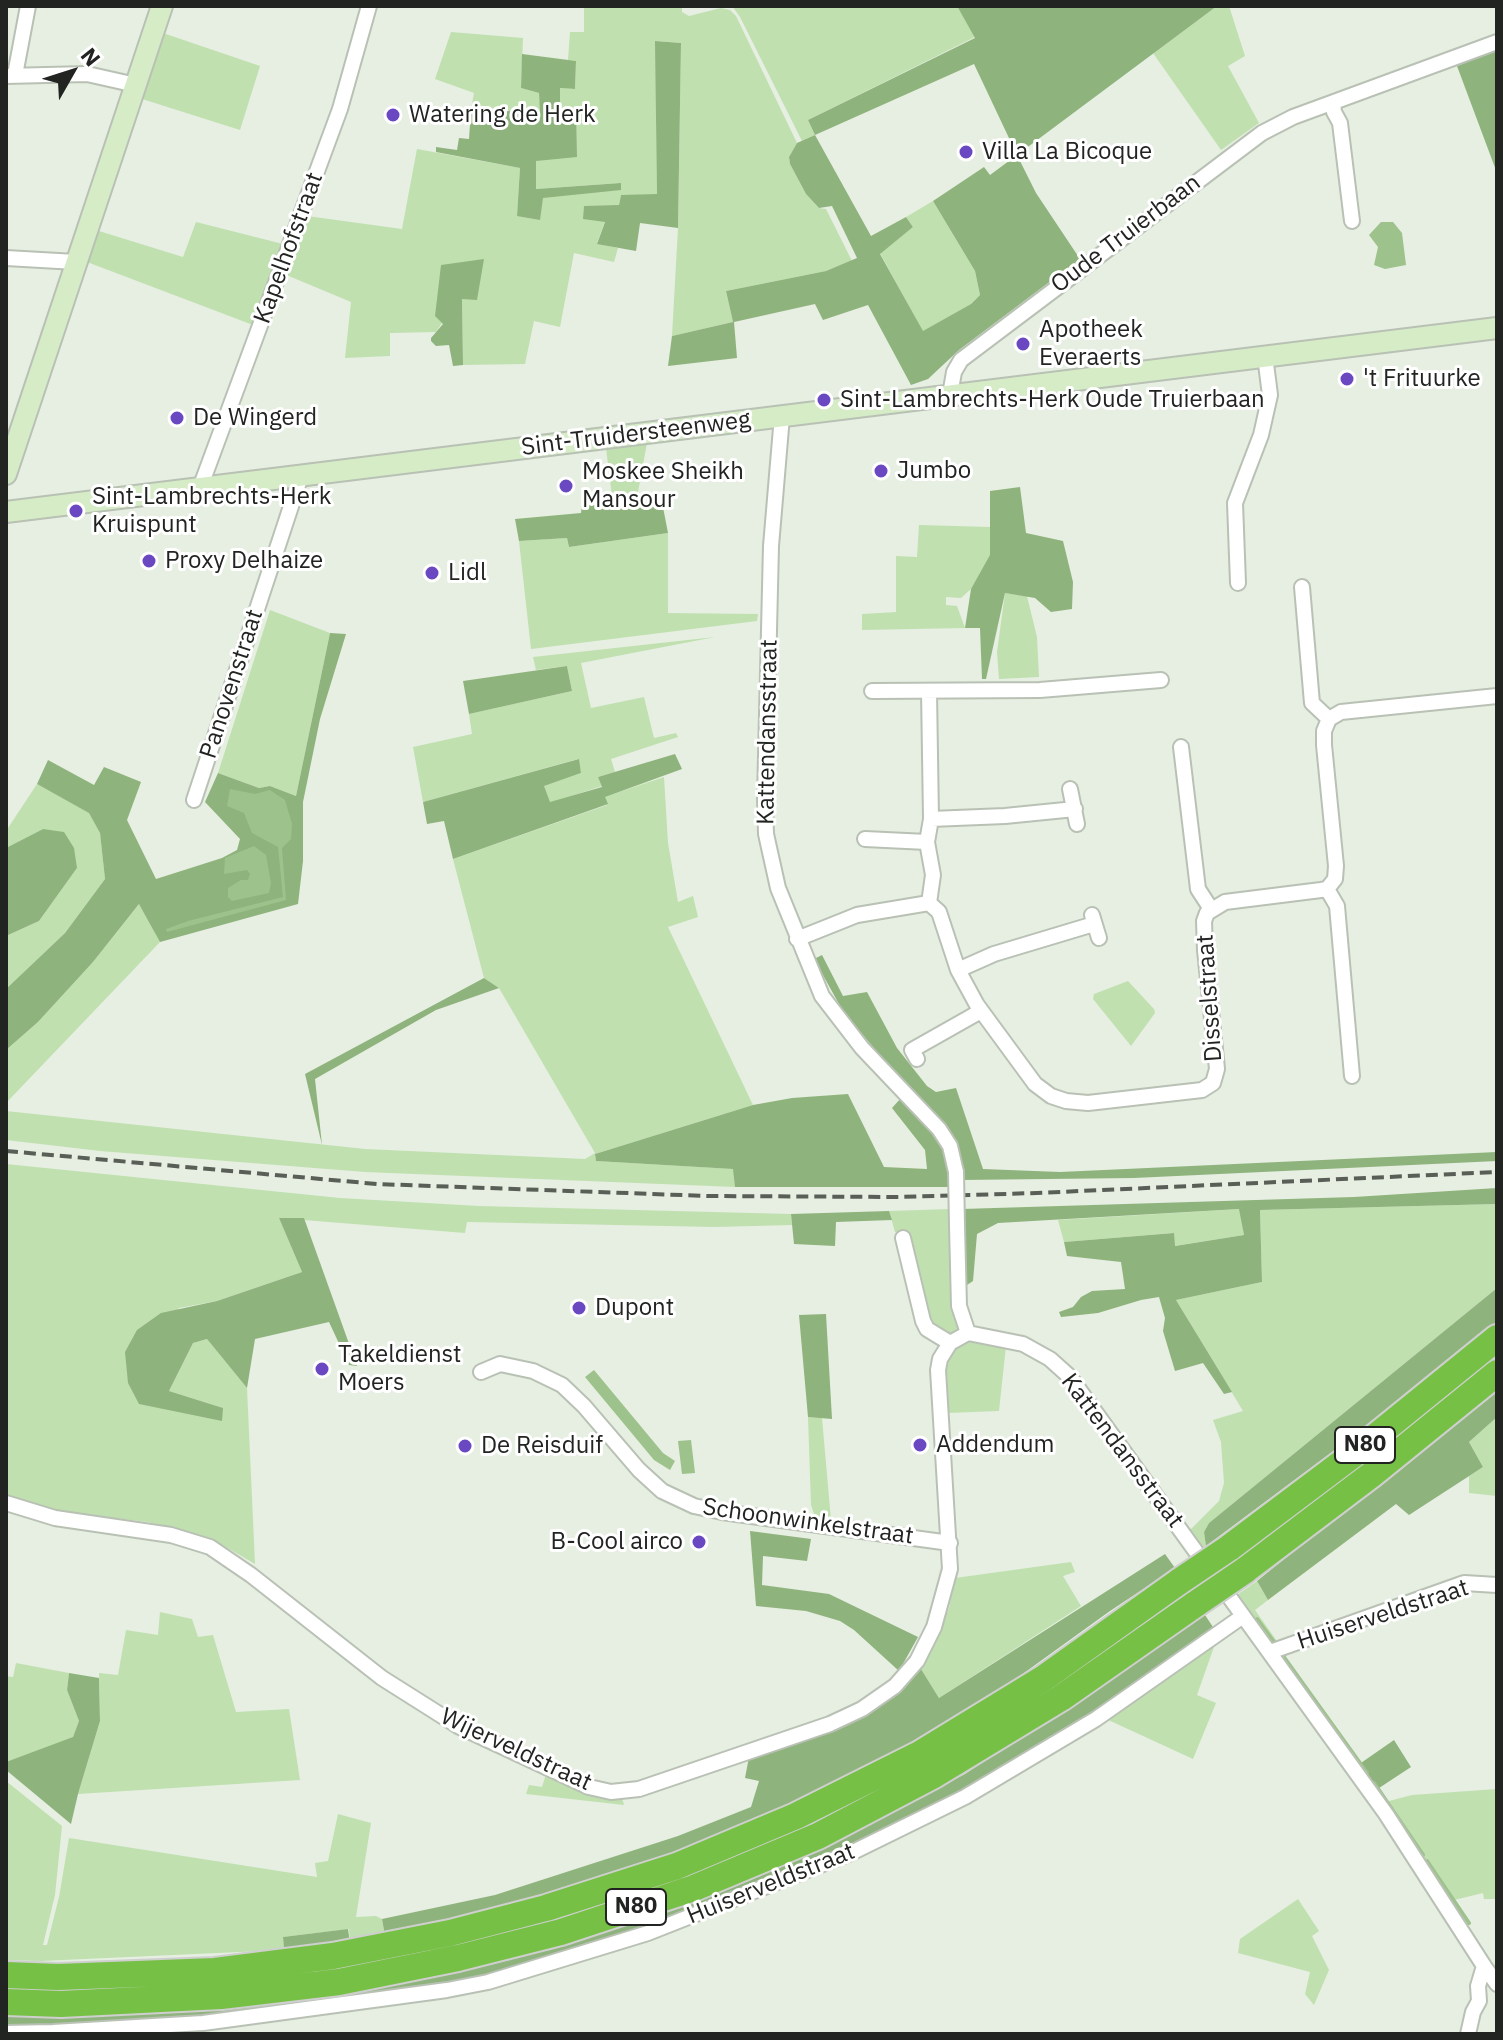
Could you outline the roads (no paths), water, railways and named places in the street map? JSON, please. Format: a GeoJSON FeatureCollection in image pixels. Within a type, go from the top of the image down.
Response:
{"type":"FeatureCollection","features":[{"type":"Feature","properties":{"kind":"highway","name":"N80"},"geometry":{"type":"LineString","coordinates":[[6,1975],[58,1977],[215,1971],[333,1956],[450,1933],[546,1908],[677,1866],[796,1816],[918,1755],[1044,1678],[1229,1548],[1354,1454],[1497,1338]]}},
{"type":"Feature","properties":{"kind":"highway","name":"N80"},"geometry":{"type":"LineString","coordinates":[[6,2002],[61,2004],[221,1996],[339,1982],[458,1958],[561,1932],[694,1888],[818,1836],[934,1775],[1061,1698],[1244,1571],[1371,1475],[1497,1373]]}},
{"type":"Feature","properties":{"kind":"main road"},"geometry":{"type":"LineString","coordinates":[[6,474],[162,6]]}},
{"type":"Feature","properties":{"kind":"main road","name":"Sint-Truidersteenweg"},"geometry":{"type":"LineString","coordinates":[[6,512],[1497,328]]}},
{"type":"Feature","properties":{"kind":"street"},"geometry":{"type":"LineString","coordinates":[[28,6],[10,76],[87,74],[136,85]]}},
{"type":"Feature","properties":{"kind":"street","name":"Kapelhofstraat"},"geometry":{"type":"LineString","coordinates":[[200,488],[340,109],[369,6]]}},
{"type":"Feature","properties":{"kind":"street","name":"Oude Truierbaan"},"geometry":{"type":"LineString","coordinates":[[950,395],[954,372],[961,360],[1262,133],[1293,117],[1497,42]]}},
{"type":"Feature","properties":{"kind":"street"},"geometry":{"type":"LineString","coordinates":[[1333,103],[1340,123],[1352,221]]}},
{"type":"Feature","properties":{"kind":"street"},"geometry":{"type":"LineString","coordinates":[[6,258],[76,262]]}},
{"type":"Feature","properties":{"kind":"street"},"geometry":{"type":"LineString","coordinates":[[1238,583],[1235,503],[1261,435],[1270,395],[1265,356]]}},
{"type":"Feature","properties":{"kind":"street","name":"Kattendansstraat"},"geometry":{"type":"LineString","coordinates":[[782,416],[771,546],[766,834],[775,874],[797,939],[822,996],[862,1048],[939,1129],[950,1146],[956,1172],[959,1306],[968,1333],[1023,1344],[1050,1359],[1070,1377],[1386,1814],[1497,1984]]}},
{"type":"Feature","properties":{"kind":"street","name":"Panovenstraat"},"geometry":{"type":"LineString","coordinates":[[194,800],[301,476]]}},
{"type":"Feature","properties":{"kind":"street"},"geometry":{"type":"LineString","coordinates":[[1302,587],[1312,703],[1329,719]]}},
{"type":"Feature","properties":{"kind":"street"},"geometry":{"type":"LineString","coordinates":[[872,691],[1040,690],[1161,680]]}},
{"type":"Feature","properties":{"kind":"street"},"geometry":{"type":"LineString","coordinates":[[797,939],[857,915],[929,903],[933,875],[927,842],[931,819],[929,691]]}},
{"type":"Feature","properties":{"kind":"street"},"geometry":{"type":"LineString","coordinates":[[1352,1076],[1337,906],[1327,889],[1336,873],[1324,731],[1329,719],[1341,712],[1497,696]]}},
{"type":"Feature","properties":{"kind":"street"},"geometry":{"type":"LineString","coordinates":[[1181,747],[1198,889],[1211,909]]}},
{"type":"Feature","properties":{"kind":"street"},"geometry":{"type":"LineString","coordinates":[[931,819],[1076,816],[1070,789]]}},
{"type":"Feature","properties":{"kind":"street"},"geometry":{"type":"LineString","coordinates":[[865,839],[927,842]]}},
{"type":"Feature","properties":{"kind":"street","name":"Disselstraat"},"geometry":{"type":"LineString","coordinates":[[929,903],[939,912],[958,970],[981,1011],[1035,1084],[1051,1096],[1088,1103],[1202,1090],[1213,1083],[1217,1069],[1204,921],[1211,909],[1225,902],[1327,889]]}},
{"type":"Feature","properties":{"kind":"street"},"geometry":{"type":"LineString","coordinates":[[958,970],[994,954],[1095,925]]}},
{"type":"Feature","properties":{"kind":"street"},"geometry":{"type":"LineString","coordinates":[[917,1059],[912,1050],[981,1011]]}},
{"type":"Feature","properties":{"kind":"street"},"geometry":{"type":"LineString","coordinates":[[903,1238],[927,1329],[950,1343],[968,1333]]}},
{"type":"Feature","properties":{"kind":"street","name":"Wijerveldstraat"},"geometry":{"type":"LineString","coordinates":[[6,1503],[55,1518],[171,1535],[210,1547],[251,1575],[382,1678],[458,1726],[589,1787],[611,1792],[639,1789],[830,1724],[862,1709],[895,1686],[917,1661],[934,1627],[950,1569],[938,1370],[940,1359],[950,1343]]}},
{"type":"Feature","properties":{"kind":"street","name":"Schoonwinkelstraat"},"geometry":{"type":"LineString","coordinates":[[481,1372],[500,1364],[533,1371],[562,1385],[639,1470],[662,1491],[694,1506],[950,1543]]}},
{"type":"Feature","properties":{"kind":"street","name":"Huiserveldstraat"},"geometry":{"type":"LineString","coordinates":[[1270,1652],[1464,1583],[1497,1585]]}},
{"type":"Feature","properties":{"kind":"street","name":"Huiserveldstraat"},"geometry":{"type":"LineString","coordinates":[[6,2033],[203,2023],[447,1990],[488,1982],[648,1933],[851,1853],[965,1797],[1096,1719],[1243,1616]]}},
{"type":"Feature","properties":{"kind":"street"},"geometry":{"type":"LineString","coordinates":[[1468,2034],[1479,2001],[1478,1986],[1484,1966]]}},
{"type":"Feature","properties":{"kind":"street"},"geometry":{"type":"LineString","coordinates":[[1479,2001],[1497,1994]]}},
{"type":"Feature","properties":{"kind":"waterway"},"geometry":{"type":"LineString","coordinates":[[1257,1619],[1276,1645]]}},
{"type":"Feature","properties":{"kind":"waterway"},"geometry":{"type":"LineString","coordinates":[[1283,1656],[1367,1773]]}},
{"type":"Feature","properties":{"kind":"waterway"},"geometry":{"type":"LineString","coordinates":[[1374,1783],[1423,1855]]}},
{"type":"Feature","properties":{"kind":"waterway"},"geometry":{"type":"LineString","coordinates":[[1427,1861],[1469,1923]]}},
{"type":"Feature","properties":{"kind":"railway"},"geometry":{"type":"LineString","coordinates":[[6,1151],[377,1184],[708,1196],[899,1197],[1037,1193],[1497,1172]]}},
{"type":"Feature","properties":{"kind":"place","name":"Watering de Herk"},"geometry":{"type":"Point","coordinates":[393,115]}},
{"type":"Feature","properties":{"kind":"place","name":"Villa La Bicoque"},"geometry":{"type":"Point","coordinates":[966,152]}},
{"type":"Feature","properties":{"kind":"place","name":"Apotheek Everaerts"},"geometry":{"type":"Point","coordinates":[1023,344]}},
{"type":"Feature","properties":{"kind":"place","name":"'t Frituurke"},"geometry":{"type":"Point","coordinates":[1347,379]}},
{"type":"Feature","properties":{"kind":"place","name":"Sint-Lambrechts-Herk Oude Truierbaan"},"geometry":{"type":"Point","coordinates":[824,400]}},
{"type":"Feature","properties":{"kind":"place","name":"De Wingerd"},"geometry":{"type":"Point","coordinates":[177,418]}},
{"type":"Feature","properties":{"kind":"place","name":"Jumbo"},"geometry":{"type":"Point","coordinates":[881,471]}},
{"type":"Feature","properties":{"kind":"place","name":"Moskee Sheikh Mansour"},"geometry":{"type":"Point","coordinates":[566,486]}},
{"type":"Feature","properties":{"kind":"place","name":"Sint-Lambrechts-Herk Kruispunt"},"geometry":{"type":"Point","coordinates":[76,511]}},
{"type":"Feature","properties":{"kind":"place","name":"Proxy Delhaize"},"geometry":{"type":"Point","coordinates":[149,561]}},
{"type":"Feature","properties":{"kind":"place","name":"Lidl"},"geometry":{"type":"Point","coordinates":[432,573]}},
{"type":"Feature","properties":{"kind":"place","name":"Dupont"},"geometry":{"type":"Point","coordinates":[579,1308]}},
{"type":"Feature","properties":{"kind":"place","name":"Takeldienst Moers"},"geometry":{"type":"Point","coordinates":[322,1369]}},
{"type":"Feature","properties":{"kind":"place","name":"Addendum"},"geometry":{"type":"Point","coordinates":[920,1445]}},
{"type":"Feature","properties":{"kind":"place","name":"De Reisduif"},"geometry":{"type":"Point","coordinates":[465,1446]}},
{"type":"Feature","properties":{"kind":"place","name":"B-Cool airco"},"geometry":{"type":"Point","coordinates":[699,1542]}}]}
